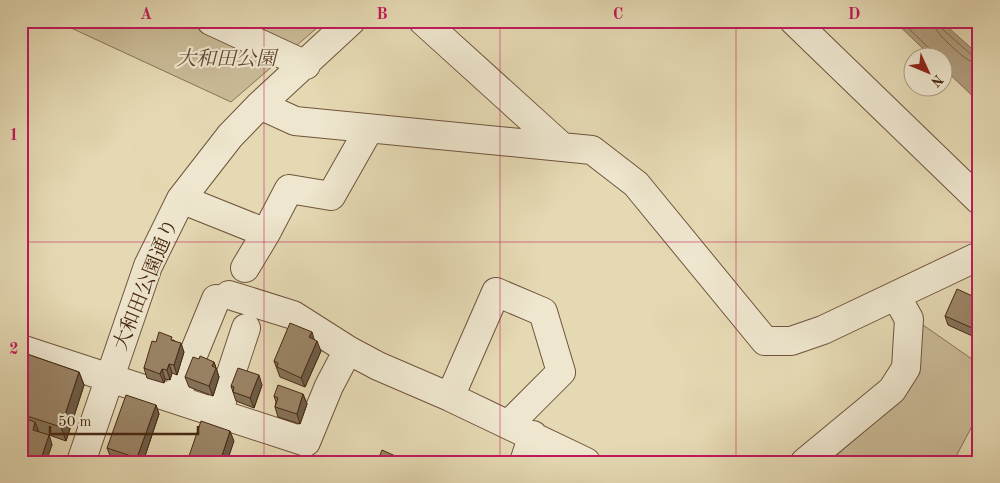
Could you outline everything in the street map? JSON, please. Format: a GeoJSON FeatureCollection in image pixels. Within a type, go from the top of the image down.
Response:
{"type":"FeatureCollection","features":[{"type":"Feature","properties":{"kind":"street"},"geometry":{"type":"LineString","coordinates":[[211,21],[306,64]]}},
{"type":"Feature","properties":{"kind":"street","name":"大和田公園通り"},"geometry":{"type":"LineString","coordinates":[[81,462],[108,378],[148,266],[181,199],[230,136],[260,105],[351,21]]}},
{"type":"Feature","properties":{"kind":"street"},"geometry":{"type":"LineString","coordinates":[[423,21],[561,146]]}},
{"type":"Feature","properties":{"kind":"street"},"geometry":{"type":"LineString","coordinates":[[794,21],[979,200]]}},
{"type":"Feature","properties":{"kind":"street"},"geometry":{"type":"LineString","coordinates":[[260,105],[295,121],[592,150],[636,184],[765,341],[792,341],[815,333],[979,256]]}},
{"type":"Feature","properties":{"kind":"street"},"geometry":{"type":"LineString","coordinates":[[245,268],[289,189],[331,196],[369,129]]}},
{"type":"Feature","properties":{"kind":"street"},"geometry":{"type":"LineString","coordinates":[[181,199],[266,233]]}},
{"type":"Feature","properties":{"kind":"street"},"geometry":{"type":"LineString","coordinates":[[450,397],[496,292],[543,312],[561,372],[509,424]]}},
{"type":"Feature","properties":{"kind":"street"},"geometry":{"type":"LineString","coordinates":[[805,462],[892,390],[906,368],[909,319],[896,296]]}},
{"type":"Feature","properties":{"kind":"street"},"geometry":{"type":"LineString","coordinates":[[175,399],[222,297],[293,315],[348,350],[378,366],[534,435],[586,462]]}},
{"type":"Feature","properties":{"kind":"street"},"geometry":{"type":"LineString","coordinates":[[218,413],[246,328]]}},
{"type":"Feature","properties":{"kind":"street"},"geometry":{"type":"LineString","coordinates":[[21,349],[218,413],[303,452],[329,386],[348,350]]}},
{"type":"Feature","properties":{"kind":"street"},"geometry":{"type":"LineString","coordinates":[[524,462],[534,435]]}},
{"type":"Feature","properties":{"kind":"green space","name":"大和田公園"},"geometry":{"type":"Polygon","coordinates":[[[56,21],[325,21],[231,102],[56,21]]]}},
{"type":"Feature","properties":{"kind":"green space"},"geometry":{"type":"Polygon","coordinates":[[[923,325],[979,364],[979,413],[953,462],[829,462],[900,400],[914,374],[923,325]]]}},
{"type":"Feature","properties":{"kind":"water"},"geometry":{"type":"Polygon","coordinates":[[[894,21],[941,21],[979,55],[979,102],[952,76],[952,48],[922,48],[894,21]]]}},
{"type":"Feature","properties":{"kind":"building"},"geometry":{"type":"Polygon","coordinates":[[[957,289],[979,299],[979,331],[945,316],[957,289]]]}},
{"type":"Feature","properties":{"kind":"building"},"geometry":{"type":"Polygon","coordinates":[[[290,323],[312,332],[309,337],[317,341],[301,378],[277,367],[278,363],[274,361],[290,323]]]}},
{"type":"Feature","properties":{"kind":"building"},"geometry":{"type":"Polygon","coordinates":[[[159,332],[172,337],[171,340],[181,343],[174,365],[169,364],[167,370],[162,369],[160,374],[144,368],[152,341],[156,342],[159,332]]]}},
{"type":"Feature","properties":{"kind":"building"},"geometry":{"type":"Polygon","coordinates":[[[21,352],[79,372],[61,427],[21,414],[21,352]]]}},
{"type":"Feature","properties":{"kind":"building"},"geometry":{"type":"Polygon","coordinates":[[[200,356],[214,362],[212,366],[216,368],[209,386],[185,377],[193,357],[199,359],[200,356]]]}},
{"type":"Feature","properties":{"kind":"building"},"geometry":{"type":"Polygon","coordinates":[[[238,368],[259,375],[250,398],[233,392],[234,387],[231,386],[238,368]]]}},
{"type":"Feature","properties":{"kind":"building"},"geometry":{"type":"Polygon","coordinates":[[[278,385],[303,394],[297,414],[275,407],[278,398],[274,396],[278,385]]]}},
{"type":"Feature","properties":{"kind":"building"},"geometry":{"type":"Polygon","coordinates":[[[126,395],[156,405],[137,458],[107,448],[126,395]]]}},
{"type":"Feature","properties":{"kind":"building"},"geometry":{"type":"Polygon","coordinates":[[[21,417],[35,422],[33,430],[49,435],[40,462],[21,462],[21,417]]]}},
{"type":"Feature","properties":{"kind":"building"},"geometry":{"type":"Polygon","coordinates":[[[201,421],[230,431],[220,462],[187,462],[201,421]]]}},
{"type":"Feature","properties":{"kind":"building"},"geometry":{"type":"Polygon","coordinates":[[[382,450],[404,460],[403,462],[373,462],[374,458],[378,460],[382,450]]]}}]}
